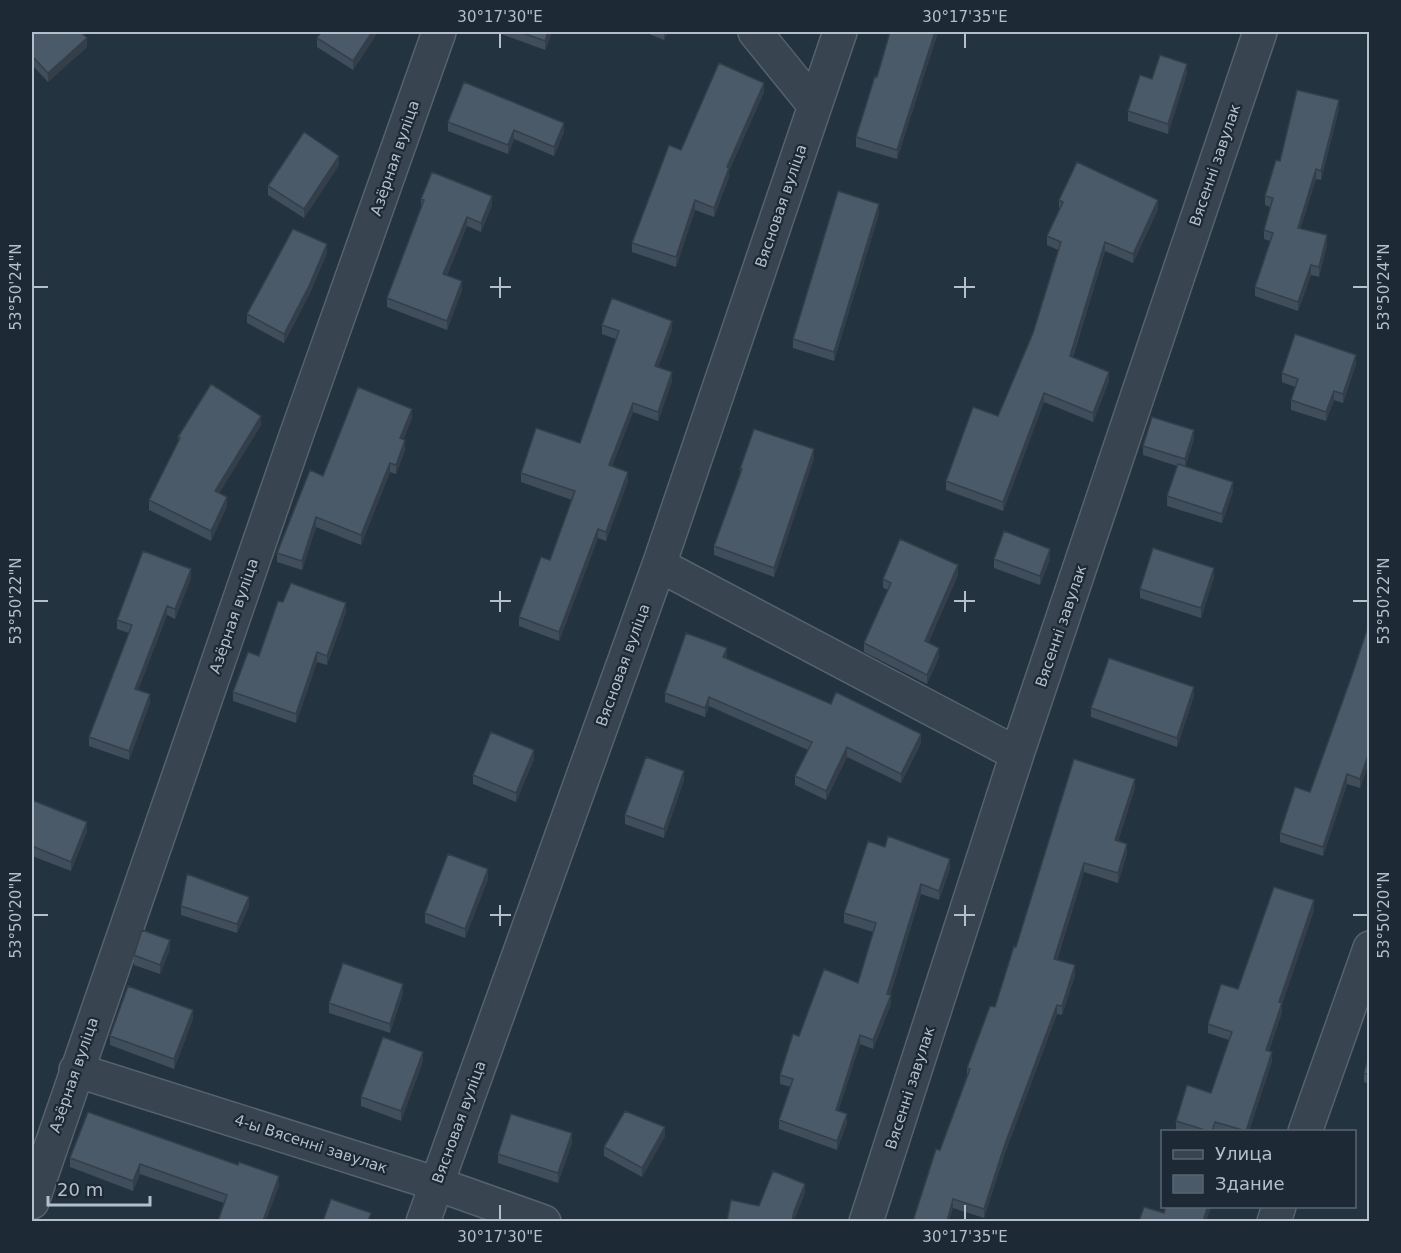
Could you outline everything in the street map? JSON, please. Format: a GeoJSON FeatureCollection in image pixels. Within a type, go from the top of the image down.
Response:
{"type":"FeatureCollection","features":[{"type":"Feature","properties":{"kind":"street","name":"Азёрная вуліца"},"geometry":{"type":"LineString","coordinates":[[32,1202],[76,1070],[439,32]]}},
{"type":"Feature","properties":{"kind":"street"},"geometry":{"type":"LineString","coordinates":[[755,32],[815,106]]}},
{"type":"Feature","properties":{"kind":"street","name":"Вясновая вуліца"},"geometry":{"type":"LineString","coordinates":[[423,1221],[659,565],[840,32]]}},
{"type":"Feature","properties":{"kind":"street","name":"Вясенні завулак"},"geometry":{"type":"LineString","coordinates":[[866,1221],[1017,754],[1260,32]]}},
{"type":"Feature","properties":{"kind":"street"},"geometry":{"type":"LineString","coordinates":[[659,565],[1017,754]]}},
{"type":"Feature","properties":{"kind":"street"},"geometry":{"type":"LineString","coordinates":[[1305,1130],[1370,948]]}},
{"type":"Feature","properties":{"kind":"street","name":"4-ы Вясенні завулак"},"geometry":{"type":"LineString","coordinates":[[76,1070],[437,1184],[544,1221]]}},
{"type":"Feature","properties":{"kind":"building"},"geometry":{"type":"Polygon","coordinates":[[[81,32],[87,38],[48,73],[32,56],[32,33],[81,32]]]}},
{"type":"Feature","properties":{"kind":"building"},"geometry":{"type":"Polygon","coordinates":[[[321,32],[372,32],[353,61],[317,38],[321,32]]]}},
{"type":"Feature","properties":{"kind":"building"},"geometry":{"type":"Polygon","coordinates":[[[520,32],[548,32],[545,41],[520,32]]]}},
{"type":"Feature","properties":{"kind":"building"},"geometry":{"type":"Polygon","coordinates":[[[890,32],[935,32],[897,150],[856,137],[890,32]]]}},
{"type":"Feature","properties":{"kind":"building"},"geometry":{"type":"Polygon","coordinates":[[[1160,55],[1187,64],[1168,124],[1128,111],[1140,75],[1152,79],[1160,55]]]}},
{"type":"Feature","properties":{"kind":"building"},"geometry":{"type":"Polygon","coordinates":[[[719,63],[764,83],[727,167],[729,168],[714,208],[695,200],[676,257],[632,243],[669,145],[681,150],[719,63]]]}},
{"type":"Feature","properties":{"kind":"building"},"geometry":{"type":"Polygon","coordinates":[[[464,82],[564,123],[554,147],[514,130],[508,145],[448,122],[464,82]]]}},
{"type":"Feature","properties":{"kind":"building"},"geometry":{"type":"Polygon","coordinates":[[[1297,90],[1339,100],[1321,171],[1316,169],[1298,228],[1327,235],[1319,267],[1311,265],[1298,302],[1255,287],[1273,233],[1264,230],[1273,198],[1265,196],[1276,160],[1280,161],[1297,90]]]}},
{"type":"Feature","properties":{"kind":"building"},"geometry":{"type":"Polygon","coordinates":[[[304,132],[339,156],[304,209],[268,186],[304,132]]]}},
{"type":"Feature","properties":{"kind":"building"},"geometry":{"type":"Polygon","coordinates":[[[1077,162],[1158,200],[1133,254],[1105,242],[1070,356],[1109,372],[1093,413],[1044,393],[1003,502],[946,481],[973,407],[998,416],[1033,333],[1061,242],[1047,236],[1063,202],[1059,200],[1077,162]]]}},
{"type":"Feature","properties":{"kind":"building"},"geometry":{"type":"Polygon","coordinates":[[[432,172],[492,196],[481,223],[467,217],[443,274],[462,281],[447,321],[387,298],[424,200],[421,199],[432,172]]]}},
{"type":"Feature","properties":{"kind":"building"},"geometry":{"type":"Polygon","coordinates":[[[838,191],[879,204],[834,352],[793,339],[838,191]]]}},
{"type":"Feature","properties":{"kind":"building"},"geometry":{"type":"Polygon","coordinates":[[[293,229],[327,244],[309,286],[284,334],[247,314],[293,229]]]}},
{"type":"Feature","properties":{"kind":"building"},"geometry":{"type":"Polygon","coordinates":[[[612,298],[672,321],[655,366],[672,372],[658,412],[633,403],[609,465],[628,472],[606,532],[598,529],[559,632],[519,617],[541,557],[550,560],[575,491],[521,473],[536,428],[580,443],[619,331],[602,325],[612,298]]]}},
{"type":"Feature","properties":{"kind":"building"},"geometry":{"type":"Polygon","coordinates":[[[1295,334],[1356,355],[1343,394],[1334,391],[1326,412],[1291,400],[1298,379],[1282,373],[1295,334]]]}},
{"type":"Feature","properties":{"kind":"building"},"geometry":{"type":"Polygon","coordinates":[[[211,384],[261,416],[215,491],[227,497],[211,531],[149,500],[180,438],[178,437],[211,384]]]}},
{"type":"Feature","properties":{"kind":"building"},"geometry":{"type":"Polygon","coordinates":[[[358,387],[412,409],[400,438],[405,440],[396,465],[390,463],[361,535],[316,517],[302,561],[277,553],[310,470],[323,476],[358,387]]]}},
{"type":"Feature","properties":{"kind":"building"},"geometry":{"type":"Polygon","coordinates":[[[1152,417],[1194,430],[1185,459],[1143,446],[1152,417]]]}},
{"type":"Feature","properties":{"kind":"building"},"geometry":{"type":"Polygon","coordinates":[[[754,429],[814,449],[774,568],[714,546],[754,429]]]}},
{"type":"Feature","properties":{"kind":"building"},"geometry":{"type":"Polygon","coordinates":[[[1178,464],[1233,482],[1222,514],[1167,496],[1178,464]]]}},
{"type":"Feature","properties":{"kind":"building"},"geometry":{"type":"Polygon","coordinates":[[[1004,531],[1050,549],[1040,576],[994,559],[1004,531]]]}},
{"type":"Feature","properties":{"kind":"building"},"geometry":{"type":"Polygon","coordinates":[[[900,539],[958,565],[925,641],[939,648],[927,675],[864,643],[891,583],[883,579],[900,539]]]}},
{"type":"Feature","properties":{"kind":"building"},"geometry":{"type":"Polygon","coordinates":[[[1153,548],[1214,568],[1201,608],[1140,589],[1153,548]]]}},
{"type":"Feature","properties":{"kind":"building"},"geometry":{"type":"Polygon","coordinates":[[[143,551],[191,569],[175,609],[167,606],[135,689],[150,694],[129,751],[89,737],[132,625],[117,620],[143,551]]]}},
{"type":"Feature","properties":{"kind":"building"},"geometry":{"type":"Polygon","coordinates":[[[291,583],[346,603],[327,656],[317,652],[296,714],[233,692],[248,652],[259,656],[278,601],[283,602],[291,583]]]}},
{"type":"Feature","properties":{"kind":"building"},"geometry":{"type":"Polygon","coordinates":[[[1370,621],[1370,750],[1360,779],[1347,774],[1323,847],[1280,833],[1295,787],[1310,792],[1370,621]]]}},
{"type":"Feature","properties":{"kind":"building"},"geometry":{"type":"Polygon","coordinates":[[[686,633],[727,648],[723,657],[831,704],[836,692],[921,734],[901,774],[847,747],[826,791],[795,776],[812,742],[709,697],[705,708],[665,693],[686,633]]]}},
{"type":"Feature","properties":{"kind":"building"},"geometry":{"type":"Polygon","coordinates":[[[1109,658],[1194,687],[1177,738],[1091,708],[1109,658]]]}},
{"type":"Feature","properties":{"kind":"building"},"geometry":{"type":"Polygon","coordinates":[[[491,732],[534,750],[516,793],[473,775],[491,732]]]}},
{"type":"Feature","properties":{"kind":"building"},"geometry":{"type":"Polygon","coordinates":[[[646,757],[684,771],[664,829],[625,815],[646,757]]]}},
{"type":"Feature","properties":{"kind":"building"},"geometry":{"type":"Polygon","coordinates":[[[1074,759],[1135,779],[1115,840],[1127,844],[1118,873],[1084,863],[1054,959],[1075,965],[1062,1006],[1057,1005],[1005,1144],[984,1209],[953,1199],[947,1221],[913,1221],[936,1149],[940,1150],[990,1006],[995,1007],[1014,946],[1016,947],[1074,759]]]}},
{"type":"Feature","properties":{"kind":"building"},"geometry":{"type":"Polygon","coordinates":[[[32,800],[87,822],[71,862],[32,846],[32,800]]]}},
{"type":"Feature","properties":{"kind":"building"},"geometry":{"type":"Polygon","coordinates":[[[888,836],[950,859],[939,891],[921,884],[887,994],[891,995],[873,1040],[860,1035],[836,1110],[847,1114],[837,1141],[779,1120],[793,1079],[780,1075],[793,1034],[799,1036],[824,969],[858,983],[876,923],[844,913],[868,841],[885,847],[888,836]]]}},
{"type":"Feature","properties":{"kind":"building"},"geometry":{"type":"Polygon","coordinates":[[[448,854],[488,869],[465,929],[425,913],[448,854]]]}},
{"type":"Feature","properties":{"kind":"building"},"geometry":{"type":"Polygon","coordinates":[[[187,874],[249,897],[237,924],[181,906],[187,874]]]}},
{"type":"Feature","properties":{"kind":"building"},"geometry":{"type":"Polygon","coordinates":[[[1274,887],[1314,900],[1279,1002],[1282,1003],[1266,1050],[1272,1052],[1246,1130],[1215,1122],[1212,1130],[1205,1130],[1176,1121],[1187,1085],[1211,1093],[1232,1032],[1208,1024],[1221,984],[1238,989],[1274,887]]]}},
{"type":"Feature","properties":{"kind":"building"},"geometry":{"type":"Polygon","coordinates":[[[142,930],[170,940],[160,965],[134,955],[142,930]]]}},
{"type":"Feature","properties":{"kind":"building"},"geometry":{"type":"Polygon","coordinates":[[[343,963],[403,984],[390,1024],[329,1003],[343,963]]]}},
{"type":"Feature","properties":{"kind":"building"},"geometry":{"type":"Polygon","coordinates":[[[128,986],[193,1010],[174,1059],[110,1036],[128,986]]]}},
{"type":"Feature","properties":{"kind":"building"},"geometry":{"type":"Polygon","coordinates":[[[383,1037],[423,1052],[401,1111],[361,1097],[383,1037]]]}},
{"type":"Feature","properties":{"kind":"building"},"geometry":{"type":"Polygon","coordinates":[[[1370,1053],[1370,1075],[1364,1073],[1370,1053]]]}},
{"type":"Feature","properties":{"kind":"building"},"geometry":{"type":"Polygon","coordinates":[[[625,1111],[665,1127],[642,1168],[604,1147],[625,1111]]]}},
{"type":"Feature","properties":{"kind":"building"},"geometry":{"type":"Polygon","coordinates":[[[88,1112],[238,1165],[239,1162],[279,1176],[263,1221],[218,1221],[227,1195],[140,1164],[133,1181],[70,1158],[88,1112]]]}},
{"type":"Feature","properties":{"kind":"building"},"geometry":{"type":"Polygon","coordinates":[[[511,1114],[572,1133],[558,1173],[498,1154],[511,1114]]]}},
{"type":"Feature","properties":{"kind":"building"},"geometry":{"type":"Polygon","coordinates":[[[773,1171],[805,1184],[792,1221],[727,1221],[731,1200],[759,1206],[773,1171]]]}},
{"type":"Feature","properties":{"kind":"building"},"geometry":{"type":"Polygon","coordinates":[[[331,1199],[371,1213],[368,1221],[323,1221],[331,1199]]]}},
{"type":"Feature","properties":{"kind":"building"},"geometry":{"type":"Polygon","coordinates":[[[1144,1207],[1164,1213],[1165,1208],[1207,1208],[1203,1221],[1139,1221],[1144,1207]]]}}]}
